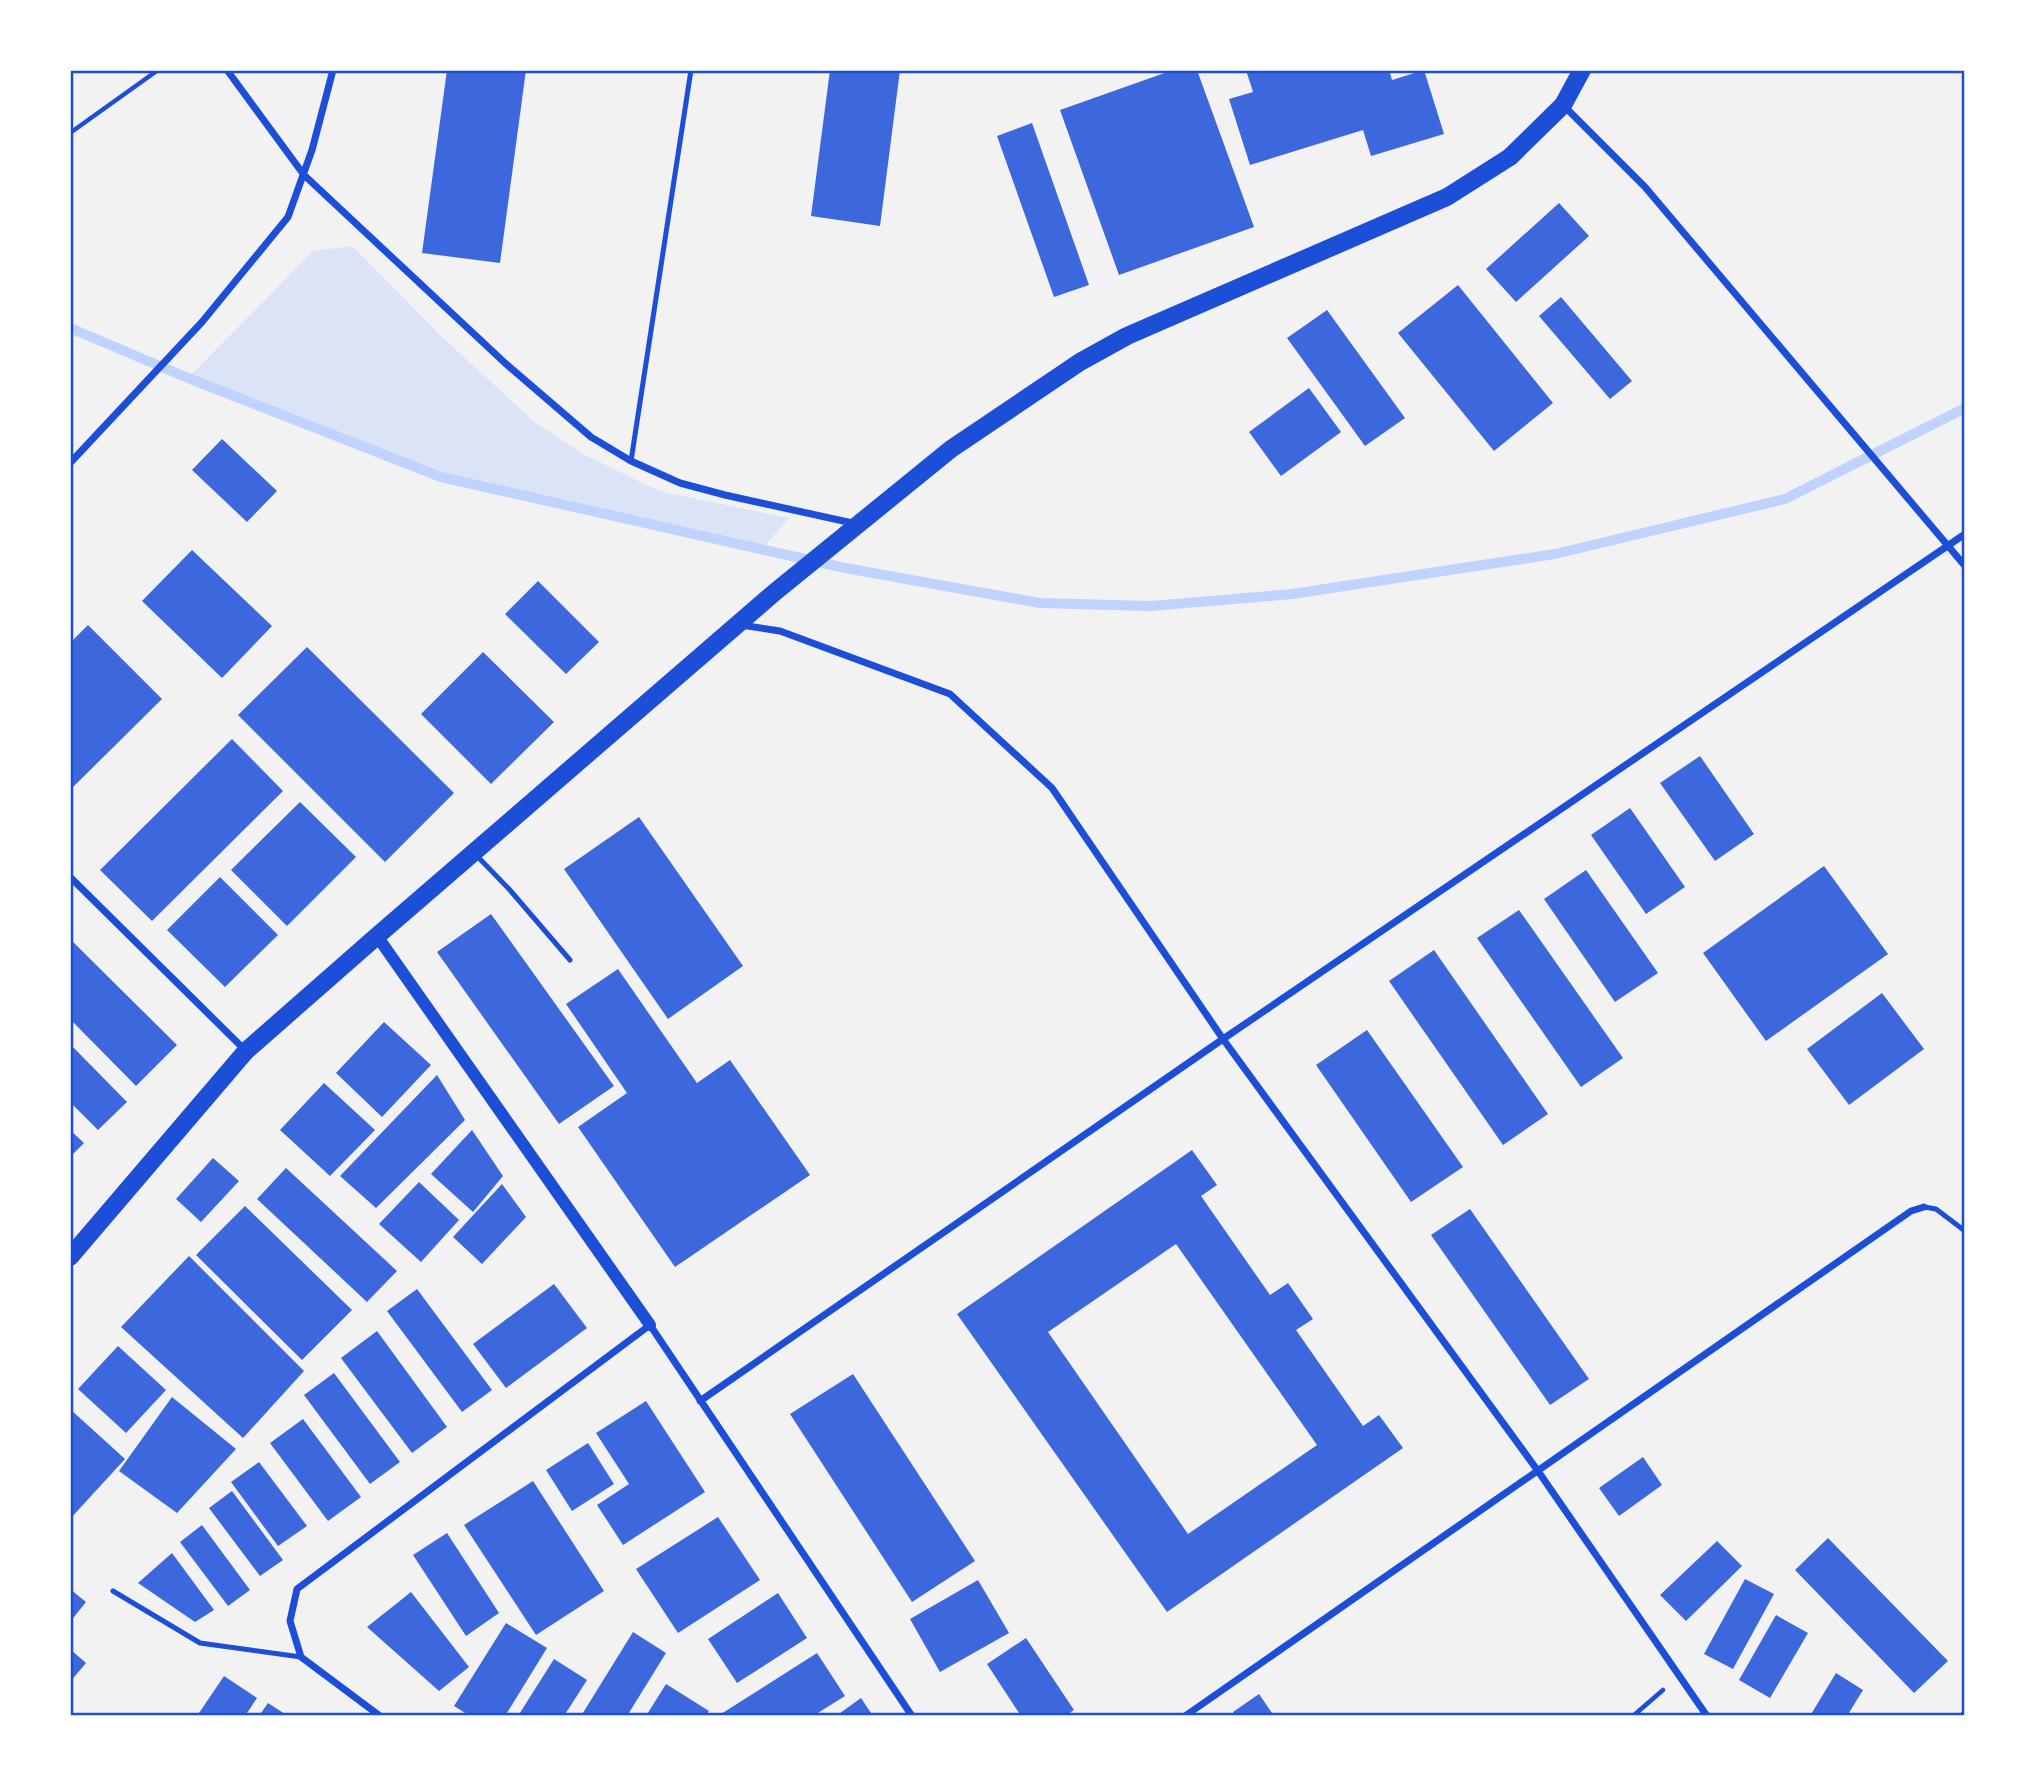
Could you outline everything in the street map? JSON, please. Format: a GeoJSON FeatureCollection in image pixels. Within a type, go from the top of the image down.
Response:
{"type":"FeatureCollection","features":[{"type":"Feature","properties":{"kind":"main road"},"geometry":{"type":"LineString","coordinates":[[70,1257],[246,1051],[775,592],[951,449],[1080,362],[1127,336],[1447,197],[1510,157],[1563,105],[1582,70]]}},
{"type":"Feature","properties":{"kind":"street"},"geometry":{"type":"LineString","coordinates":[[227,70],[304,175],[552,406],[591,437],[631,461],[680,483],[858,524]]}},
{"type":"Feature","properties":{"kind":"street"},"geometry":{"type":"LineString","coordinates":[[70,463],[202,322],[288,217],[304,175],[333,70]]}},
{"type":"Feature","properties":{"kind":"street"},"geometry":{"type":"LineString","coordinates":[[1563,105],[1645,187],[1965,566]]}},
{"type":"Feature","properties":{"kind":"street"},"geometry":{"type":"LineString","coordinates":[[700,1401],[1223,1039],[1965,534]]}},
{"type":"Feature","properties":{"kind":"street"},"geometry":{"type":"LineString","coordinates":[[740,624],[780,631],[950,694],[1052,788],[1223,1039],[1538,1471],[1707,1716]]}},
{"type":"Feature","properties":{"kind":"street"},"geometry":{"type":"LineString","coordinates":[[70,877],[246,1051]]}},
{"type":"Feature","properties":{"kind":"street"},"geometry":{"type":"LineString","coordinates":[[377,936],[650,1325],[912,1716]]}},
{"type":"Feature","properties":{"kind":"street"},"geometry":{"type":"LineString","coordinates":[[1185,1716],[1911,1211],[1924,1207]]}},
{"type":"Feature","properties":{"kind":"street"},"geometry":{"type":"LineString","coordinates":[[380,1716],[302,1657],[290,1621],[298,1589],[650,1325]]}},
{"type":"Feature","properties":{"kind":"lane"},"geometry":{"type":"LineString","coordinates":[[631,461],[691,70]]}},
{"type":"Feature","properties":{"kind":"lane"},"geometry":{"type":"LineString","coordinates":[[474,852],[570,960]]}},
{"type":"Feature","properties":{"kind":"lane"},"geometry":{"type":"LineString","coordinates":[[1924,1207],[1936,1209],[1965,1231]]}},
{"type":"Feature","properties":{"kind":"lane"},"geometry":{"type":"LineString","coordinates":[[113,1591],[200,1643],[302,1657]]}},
{"type":"Feature","properties":{"kind":"path"},"geometry":{"type":"LineString","coordinates":[[70,133],[158,70]]}},
{"type":"Feature","properties":{"kind":"path"},"geometry":{"type":"LineString","coordinates":[[1633,1716],[1679,1675]]}},
{"type":"Feature","properties":{"kind":"shaded area"},"geometry":{"type":"Polygon","coordinates":[[[352,246],[443,338],[537,424],[585,455],[659,491],[789,518],[762,549],[441,477],[188,378],[313,251],[352,246]]]}},
{"type":"Feature","properties":{"kind":"building"},"geometry":{"type":"Polygon","coordinates":[[[447,70],[526,70],[500,263],[422,253],[447,70]]]}},
{"type":"Feature","properties":{"kind":"building"},"geometry":{"type":"Polygon","coordinates":[[[830,70],[900,70],[880,226],[811,216],[830,70]]]}},
{"type":"Feature","properties":{"kind":"building"},"geometry":{"type":"Polygon","coordinates":[[[1173,70],[1197,70],[1254,227],[1119,275],[1060,110],[1173,70]]]}},
{"type":"Feature","properties":{"kind":"building"},"geometry":{"type":"Polygon","coordinates":[[[1246,70],[1389,70],[1392,80],[1424,70],[1444,134],[1371,156],[1363,130],[1250,165],[1229,99],[1253,92],[1246,70]]]}},
{"type":"Feature","properties":{"kind":"building"},"geometry":{"type":"Polygon","coordinates":[[[1032,123],[1089,285],[1054,297],[997,136],[1032,123]]]}},
{"type":"Feature","properties":{"kind":"building"},"geometry":{"type":"Polygon","coordinates":[[[1559,203],[1589,236],[1516,302],[1486,269],[1559,203]]]}},
{"type":"Feature","properties":{"kind":"building"},"geometry":{"type":"Polygon","coordinates":[[[1458,285],[1553,403],[1494,451],[1398,333],[1458,285]]]}},
{"type":"Feature","properties":{"kind":"building"},"geometry":{"type":"Polygon","coordinates":[[[1561,297],[1632,381],[1610,399],[1539,316],[1561,297]]]}},
{"type":"Feature","properties":{"kind":"building"},"geometry":{"type":"Polygon","coordinates":[[[1327,310],[1405,418],[1365,446],[1287,338],[1327,310]]]}},
{"type":"Feature","properties":{"kind":"building"},"geometry":{"type":"Polygon","coordinates":[[[1309,388],[1341,432],[1281,476],[1249,432],[1309,388]]]}},
{"type":"Feature","properties":{"kind":"building"},"geometry":{"type":"Polygon","coordinates":[[[222,439],[277,491],[247,522],[192,470],[222,439]]]}},
{"type":"Feature","properties":{"kind":"building"},"geometry":{"type":"Polygon","coordinates":[[[192,550],[272,626],[222,678],[142,601],[192,550]]]}},
{"type":"Feature","properties":{"kind":"building"},"geometry":{"type":"Polygon","coordinates":[[[538,581],[599,642],[566,674],[505,614],[538,581]]]}},
{"type":"Feature","properties":{"kind":"building"},"geometry":{"type":"Polygon","coordinates":[[[88,625],[162,699],[70,790],[70,643],[88,625]]]}},
{"type":"Feature","properties":{"kind":"building"},"geometry":{"type":"Polygon","coordinates":[[[307,647],[454,793],[385,862],[238,715],[307,647]]]}},
{"type":"Feature","properties":{"kind":"building"},"geometry":{"type":"Polygon","coordinates":[[[483,652],[554,722],[491,784],[421,714],[483,652]]]}},
{"type":"Feature","properties":{"kind":"building"},"geometry":{"type":"Polygon","coordinates":[[[232,739],[283,791],[152,921],[100,870],[232,739]]]}},
{"type":"Feature","properties":{"kind":"building"},"geometry":{"type":"Polygon","coordinates":[[[1700,756],[1754,834],[1715,861],[1660,783],[1700,756]]]}},
{"type":"Feature","properties":{"kind":"building"},"geometry":{"type":"Polygon","coordinates":[[[300,802],[356,857],[287,926],[231,870],[300,802]]]}},
{"type":"Feature","properties":{"kind":"building"},"geometry":{"type":"Polygon","coordinates":[[[1630,808],[1685,887],[1646,914],[1591,835],[1630,808]]]}},
{"type":"Feature","properties":{"kind":"building"},"geometry":{"type":"Polygon","coordinates":[[[639,817],[743,966],[668,1019],[564,869],[639,817]]]}},
{"type":"Feature","properties":{"kind":"building"},"geometry":{"type":"Polygon","coordinates":[[[1824,866],[1888,954],[1766,1041],[1703,953],[1824,866]]]}},
{"type":"Feature","properties":{"kind":"building"},"geometry":{"type":"Polygon","coordinates":[[[1586,870],[1658,973],[1615,1002],[1544,899],[1586,870]]]}},
{"type":"Feature","properties":{"kind":"building"},"geometry":{"type":"Polygon","coordinates":[[[220,877],[278,935],[225,987],[167,930],[220,877]]]}},
{"type":"Feature","properties":{"kind":"building"},"geometry":{"type":"Polygon","coordinates":[[[1519,910],[1623,1058],[1581,1087],[1477,938],[1519,910]]]}},
{"type":"Feature","properties":{"kind":"building"},"geometry":{"type":"Polygon","coordinates":[[[491,914],[614,1086],[559,1124],[437,952],[491,914]]]}},
{"type":"Feature","properties":{"kind":"building"},"geometry":{"type":"Polygon","coordinates":[[[70,939],[177,1045],[136,1086],[70,1019],[70,939]]]}},
{"type":"Feature","properties":{"kind":"building"},"geometry":{"type":"Polygon","coordinates":[[[1434,950],[1548,1114],[1503,1145],[1389,981],[1434,950]]]}},
{"type":"Feature","properties":{"kind":"building"},"geometry":{"type":"Polygon","coordinates":[[[618,969],[697,1083],[730,1060],[810,1175],[675,1267],[578,1127],[627,1093],[566,1004],[618,969]]]}},
{"type":"Feature","properties":{"kind":"building"},"geometry":{"type":"Polygon","coordinates":[[[1882,993],[1924,1049],[1849,1105],[1807,1049],[1882,993]]]}},
{"type":"Feature","properties":{"kind":"building"},"geometry":{"type":"Polygon","coordinates":[[[384,1022],[431,1065],[382,1117],[336,1073],[384,1022]]]}},
{"type":"Feature","properties":{"kind":"building"},"geometry":{"type":"Polygon","coordinates":[[[1367,1030],[1463,1167],[1411,1202],[1316,1065],[1367,1030]]]}},
{"type":"Feature","properties":{"kind":"building"},"geometry":{"type":"Polygon","coordinates":[[[70,1044],[127,1102],[98,1130],[70,1102],[70,1044]]]}},
{"type":"Feature","properties":{"kind":"building"},"geometry":{"type":"Polygon","coordinates":[[[437,1075],[465,1120],[376,1208],[340,1176],[437,1075]]]}},
{"type":"Feature","properties":{"kind":"building"},"geometry":{"type":"Polygon","coordinates":[[[324,1083],[375,1130],[330,1176],[280,1130],[324,1083]]]}},
{"type":"Feature","properties":{"kind":"building"},"geometry":{"type":"Polygon","coordinates":[[[70,1130],[84,1143],[70,1157],[70,1130]]]}},
{"type":"Feature","properties":{"kind":"building"},"geometry":{"type":"Polygon","coordinates":[[[472,1130],[503,1176],[473,1212],[431,1174],[472,1130]]]}},
{"type":"Feature","properties":{"kind":"building"},"geometry":{"type":"Polygon","coordinates":[[[1192,1150],[1217,1185],[1201,1196],[1270,1295],[1288,1283],[1313,1319],[1296,1330],[1363,1426],[1379,1415],[1403,1448],[1167,1612],[957,1314],[1192,1150]],[[1176,1244],[1048,1332],[1188,1534],[1317,1445],[1176,1244]]]}},
{"type":"Feature","properties":{"kind":"building"},"geometry":{"type":"Polygon","coordinates":[[[213,1158],[239,1181],[201,1222],[176,1199],[213,1158]]]}},
{"type":"Feature","properties":{"kind":"building"},"geometry":{"type":"Polygon","coordinates":[[[286,1168],[397,1271],[367,1302],[257,1199],[286,1168]]]}},
{"type":"Feature","properties":{"kind":"building"},"geometry":{"type":"Polygon","coordinates":[[[419,1182],[459,1220],[421,1262],[379,1224],[419,1182]]]}},
{"type":"Feature","properties":{"kind":"building"},"geometry":{"type":"Polygon","coordinates":[[[502,1184],[526,1217],[482,1264],[453,1237],[502,1184]]]}},
{"type":"Feature","properties":{"kind":"building"},"geometry":{"type":"Polygon","coordinates":[[[245,1206],[352,1310],[302,1360],[196,1255],[245,1206]]]}},
{"type":"Feature","properties":{"kind":"building"},"geometry":{"type":"Polygon","coordinates":[[[1470,1209],[1589,1379],[1550,1405],[1431,1235],[1470,1209]]]}},
{"type":"Feature","properties":{"kind":"building"},"geometry":{"type":"Polygon","coordinates":[[[189,1256],[304,1371],[243,1438],[121,1327],[189,1256]]]}},
{"type":"Feature","properties":{"kind":"building"},"geometry":{"type":"Polygon","coordinates":[[[554,1284],[587,1328],[506,1388],[473,1344],[554,1284]]]}},
{"type":"Feature","properties":{"kind":"building"},"geometry":{"type":"Polygon","coordinates":[[[417,1289],[492,1390],[462,1412],[387,1311],[417,1289]]]}},
{"type":"Feature","properties":{"kind":"building"},"geometry":{"type":"Polygon","coordinates":[[[377,1331],[447,1427],[412,1453],[341,1358],[377,1331]]]}},
{"type":"Feature","properties":{"kind":"building"},"geometry":{"type":"Polygon","coordinates":[[[118,1346],[166,1390],[126,1433],[78,1389],[118,1346]]]}},
{"type":"Feature","properties":{"kind":"building"},"geometry":{"type":"Polygon","coordinates":[[[334,1373],[400,1462],[370,1484],[304,1395],[334,1373]]]}},
{"type":"Feature","properties":{"kind":"building"},"geometry":{"type":"Polygon","coordinates":[[[853,1374],[975,1561],[912,1602],[790,1414],[853,1374]]]}},
{"type":"Feature","properties":{"kind":"building"},"geometry":{"type":"Polygon","coordinates":[[[172,1397],[236,1449],[177,1513],[119,1471],[172,1397]]]}},
{"type":"Feature","properties":{"kind":"building"},"geometry":{"type":"Polygon","coordinates":[[[646,1401],[705,1492],[623,1545],[597,1505],[629,1484],[596,1433],[646,1401]]]}},
{"type":"Feature","properties":{"kind":"building"},"geometry":{"type":"Polygon","coordinates":[[[70,1409],[125,1459],[70,1519],[70,1409]]]}},
{"type":"Feature","properties":{"kind":"building"},"geometry":{"type":"Polygon","coordinates":[[[303,1419],[361,1497],[328,1521],[270,1443],[303,1419]]]}},
{"type":"Feature","properties":{"kind":"building"},"geometry":{"type":"Polygon","coordinates":[[[588,1443],[614,1484],[572,1511],[546,1470],[588,1443]]]}},
{"type":"Feature","properties":{"kind":"building"},"geometry":{"type":"Polygon","coordinates":[[[1643,1457],[1662,1485],[1619,1516],[1599,1488],[1643,1457]]]}},
{"type":"Feature","properties":{"kind":"building"},"geometry":{"type":"Polygon","coordinates":[[[259,1462],[307,1526],[278,1546],[231,1482],[259,1462]]]}},
{"type":"Feature","properties":{"kind":"building"},"geometry":{"type":"Polygon","coordinates":[[[533,1481],[604,1591],[536,1635],[464,1525],[533,1481]]]}},
{"type":"Feature","properties":{"kind":"building"},"geometry":{"type":"Polygon","coordinates":[[[232,1491],[283,1560],[260,1576],[209,1508],[232,1491]]]}},
{"type":"Feature","properties":{"kind":"building"},"geometry":{"type":"Polygon","coordinates":[[[718,1517],[760,1580],[678,1633],[636,1569],[718,1517]]]}},
{"type":"Feature","properties":{"kind":"building"},"geometry":{"type":"Polygon","coordinates":[[[202,1525],[250,1590],[228,1606],[180,1542],[202,1525]]]}},
{"type":"Feature","properties":{"kind":"building"},"geometry":{"type":"Polygon","coordinates":[[[447,1533],[499,1613],[466,1636],[413,1555],[447,1533]]]}},
{"type":"Feature","properties":{"kind":"building"},"geometry":{"type":"Polygon","coordinates":[[[1828,1538],[1948,1661],[1914,1693],[1795,1570],[1828,1538]]]}},
{"type":"Feature","properties":{"kind":"building"},"geometry":{"type":"Polygon","coordinates":[[[1717,1541],[1742,1566],[1686,1621],[1660,1595],[1717,1541]]]}},
{"type":"Feature","properties":{"kind":"building"},"geometry":{"type":"Polygon","coordinates":[[[172,1553],[214,1610],[195,1622],[138,1583],[172,1553]]]}},
{"type":"Feature","properties":{"kind":"building"},"geometry":{"type":"Polygon","coordinates":[[[1745,1579],[1774,1594],[1733,1669],[1704,1654],[1745,1579]]]}},
{"type":"Feature","properties":{"kind":"building"},"geometry":{"type":"Polygon","coordinates":[[[978,1580],[1009,1633],[940,1672],[910,1619],[978,1580]]]}},
{"type":"Feature","properties":{"kind":"building"},"geometry":{"type":"Polygon","coordinates":[[[70,1589],[86,1602],[70,1622],[70,1589]]]}},
{"type":"Feature","properties":{"kind":"building"},"geometry":{"type":"Polygon","coordinates":[[[411,1592],[469,1667],[439,1691],[367,1627],[411,1592]]]}},
{"type":"Feature","properties":{"kind":"building"},"geometry":{"type":"Polygon","coordinates":[[[778,1593],[807,1638],[737,1683],[708,1639],[778,1593]]]}},
{"type":"Feature","properties":{"kind":"building"},"geometry":{"type":"Polygon","coordinates":[[[1776,1615],[1808,1633],[1770,1698],[1739,1680],[1776,1615]]]}},
{"type":"Feature","properties":{"kind":"building"},"geometry":{"type":"Polygon","coordinates":[[[506,1623],[547,1648],[505,1716],[470,1716],[454,1706],[506,1623]]]}},
{"type":"Feature","properties":{"kind":"building"},"geometry":{"type":"Polygon","coordinates":[[[633,1632],[666,1653],[627,1716],[581,1716],[633,1632]]]}},
{"type":"Feature","properties":{"kind":"building"},"geometry":{"type":"Polygon","coordinates":[[[1026,1638],[1074,1710],[1065,1716],[1021,1716],[987,1664],[1026,1638]]]}},
{"type":"Feature","properties":{"kind":"building"},"geometry":{"type":"Polygon","coordinates":[[[70,1649],[86,1663],[70,1682],[70,1649]]]}},
{"type":"Feature","properties":{"kind":"building"},"geometry":{"type":"Polygon","coordinates":[[[817,1653],[845,1696],[813,1716],[721,1714],[817,1653]]]}},
{"type":"Feature","properties":{"kind":"building"},"geometry":{"type":"Polygon","coordinates":[[[554,1659],[587,1680],[564,1716],[518,1716],[554,1659]]]}},
{"type":"Feature","properties":{"kind":"building"},"geometry":{"type":"Polygon","coordinates":[[[1836,1673],[1863,1690],[1847,1716],[1810,1716],[1836,1673]]]}},
{"type":"Feature","properties":{"kind":"building"},"geometry":{"type":"Polygon","coordinates":[[[224,1676],[257,1698],[245,1716],[197,1716],[224,1676]]]}},
{"type":"Feature","properties":{"kind":"building"},"geometry":{"type":"Polygon","coordinates":[[[666,1684],[709,1711],[706,1716],[646,1716],[666,1684]]]}},
{"type":"Feature","properties":{"kind":"building"},"geometry":{"type":"Polygon","coordinates":[[[1259,1694],[1274,1716],[1236,1716],[1233,1712],[1259,1694]]]}},
{"type":"Feature","properties":{"kind":"building"},"geometry":{"type":"Polygon","coordinates":[[[861,1698],[873,1716],[836,1716],[861,1698]]]}},
{"type":"Feature","properties":{"kind":"building"},"geometry":{"type":"Polygon","coordinates":[[[268,1703],[288,1716],[259,1716],[268,1703]]]}},
{"type":"Feature","properties":{"kind":"waterway"},"geometry":{"type":"LineString","coordinates":[[70,328],[188,378],[441,477],[845,568],[1040,603],[1151,606],[1292,594],[1555,554],[1785,499],[1965,408]]}}]}
